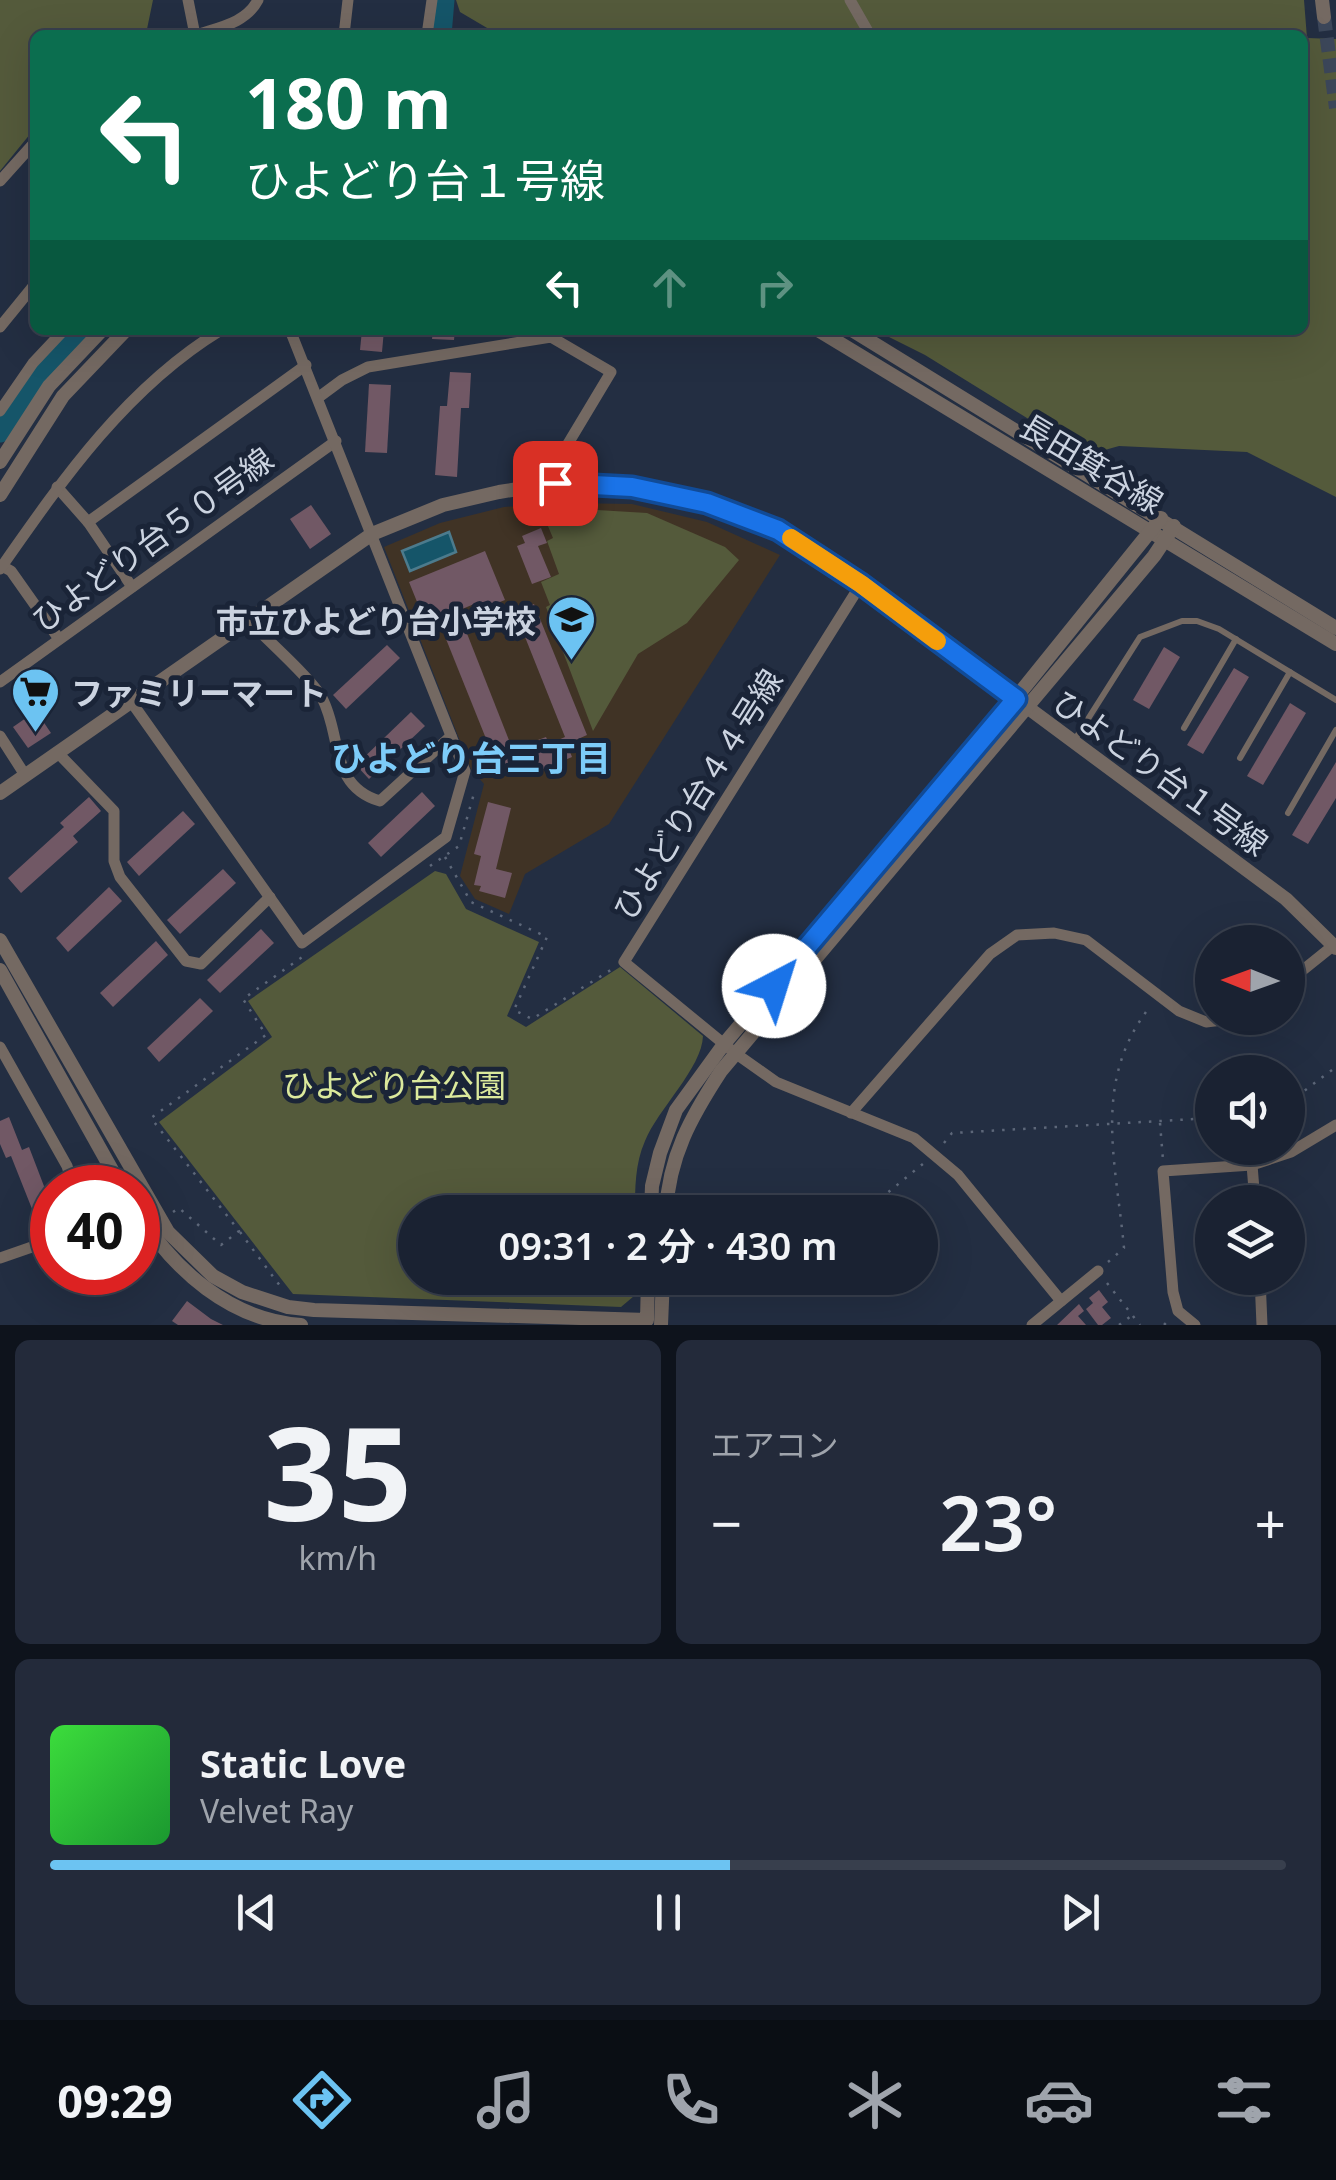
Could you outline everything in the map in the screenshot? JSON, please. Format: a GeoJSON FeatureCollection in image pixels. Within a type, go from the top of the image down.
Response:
{"type":"FeatureCollection","features":[{"type":"Feature","properties":{"kind":"street"},"geometry":{"type":"LineString","coordinates":[[188,0],[194,30]]}},
{"type":"Feature","properties":{"kind":"street"},"geometry":{"type":"LineString","coordinates":[[211,30],[252,12],[258,0]]}},
{"type":"Feature","properties":{"kind":"street"},"geometry":{"type":"LineString","coordinates":[[347,30],[348,0]]}},
{"type":"Feature","properties":{"kind":"street"},"geometry":{"type":"LineString","coordinates":[[428,30],[432,0]]}},
{"type":"Feature","properties":{"kind":"street"},"geometry":{"type":"LineString","coordinates":[[850,0],[867,30]]}},
{"type":"Feature","properties":{"kind":"street"},"geometry":{"type":"LineString","coordinates":[[1322,0],[1324,17]]}},
{"type":"Feature","properties":{"kind":"street"},"geometry":{"type":"LineString","coordinates":[[0,181],[30,148]]}},
{"type":"Feature","properties":{"kind":"street"},"geometry":{"type":"LineString","coordinates":[[0,327],[30,290]]}},
{"type":"Feature","properties":{"kind":"street"},"geometry":{"type":"LineString","coordinates":[[0,411],[33,363],[59,335]]}},
{"type":"Feature","properties":{"kind":"street"},"geometry":{"type":"LineString","coordinates":[[0,462],[50,386],[97,335]]}},
{"type":"Feature","properties":{"kind":"street"},"geometry":{"type":"LineString","coordinates":[[0,495],[64,396],[121,335]]}},
{"type":"Feature","properties":{"kind":"street"},"geometry":{"type":"LineString","coordinates":[[60,639],[11,572],[1,567],[106,425],[159,377],[215,335]]}},
{"type":"Feature","properties":{"kind":"street"},"geometry":{"type":"LineString","coordinates":[[130,700],[302,943],[446,836],[465,771],[292,335]]}},
{"type":"Feature","properties":{"kind":"street","name":"長田箕谷線"},"geometry":{"type":"LineString","coordinates":[[827,335],[1336,626]]}},
{"type":"Feature","properties":{"kind":"street","name":"長田箕谷線"},"geometry":{"type":"LineString","coordinates":[[860,335],[1336,644]]}},
{"type":"Feature","properties":{"kind":"street"},"geometry":{"type":"LineString","coordinates":[[319,397],[368,367],[550,338],[611,372],[557,462],[555,483]]}},
{"type":"Feature","properties":{"kind":"street"},"geometry":{"type":"LineString","coordinates":[[88,522],[306,366]]}},
{"type":"Feature","properties":{"kind":"street","name":"ひよどり台５０号線"},"geometry":{"type":"LineString","coordinates":[[0,682],[336,441]]}},
{"type":"Feature","properties":{"kind":"street","name":"ひよどり台１号線"},"geometry":{"type":"LineString","coordinates":[[0,793],[372,534],[443,504],[555,483],[632,487],[707,503],[778,530],[861,584],[1286,899],[1335,946]]}},
{"type":"Feature","properties":{"kind":"street"},"geometry":{"type":"LineString","coordinates":[[57,487],[88,522],[132,587]]}},
{"type":"Feature","properties":{"kind":"street"},"geometry":{"type":"LineString","coordinates":[[654,1195],[660,1152],[676,1110],[1021,704],[1163,529]]}},
{"type":"Feature","properties":{"kind":"street","name":"ひよどり台４４号線"},"geometry":{"type":"LineString","coordinates":[[861,584],[624,962],[776,1082],[914,1138],[958,1175],[1061,1301]]}},
{"type":"Feature","properties":{"kind":"street"},"geometry":{"type":"LineString","coordinates":[[247,620],[322,697],[338,758],[348,778],[365,796],[380,801],[451,736]]}},
{"type":"Feature","properties":{"kind":"street"},"geometry":{"type":"LineString","coordinates":[[0,736],[25,775]]}},
{"type":"Feature","properties":{"kind":"street"},"geometry":{"type":"LineString","coordinates":[[57,752],[114,812],[114,861],[120,877],[186,961],[201,964],[270,897]]}},
{"type":"Feature","properties":{"kind":"street"},"geometry":{"type":"LineString","coordinates":[[851,1113],[990,954],[1017,935],[1054,933],[1086,940],[1178,1012],[1195,1018]]}},
{"type":"Feature","properties":{"kind":"street"},"geometry":{"type":"LineString","coordinates":[[0,940],[168,1232],[214,1276],[254,1298],[314,1310],[652,1324]]}},
{"type":"Feature","properties":{"kind":"street"},"geometry":{"type":"LineString","coordinates":[[1305,969],[1335,946]]}},
{"type":"Feature","properties":{"kind":"street"},"geometry":{"type":"LineString","coordinates":[[0,970],[109,1165]]}},
{"type":"Feature","properties":{"kind":"street"},"geometry":{"type":"LineString","coordinates":[[0,1047],[66,1165]]}},
{"type":"Feature","properties":{"kind":"street"},"geometry":{"type":"LineString","coordinates":[[668,1195],[674,1155],[690,1116],[730,1049]]}},
{"type":"Feature","properties":{"kind":"street"},"geometry":{"type":"LineString","coordinates":[[1305,1144],[1336,1125]]}},
{"type":"Feature","properties":{"kind":"street"},"geometry":{"type":"LineString","coordinates":[[1195,1325],[1178,1311],[1173,1292],[1164,1171],[1252,1165],[1254,1185]]}},
{"type":"Feature","properties":{"kind":"street"},"geometry":{"type":"LineString","coordinates":[[160,1245],[195,1281],[248,1312],[301,1325]]}},
{"type":"Feature","properties":{"kind":"street"},"geometry":{"type":"LineString","coordinates":[[0,1258],[30,1248]]}},
{"type":"Feature","properties":{"kind":"street"},"geometry":{"type":"LineString","coordinates":[[1032,1325],[1098,1271]]}},
{"type":"Feature","properties":{"kind":"street"},"geometry":{"type":"LineString","coordinates":[[649,1295],[652,1324]]}},
{"type":"Feature","properties":{"kind":"street"},"geometry":{"type":"LineString","coordinates":[[652,1324],[659,1295]]}},
{"type":"Feature","properties":{"kind":"street"},"geometry":{"type":"LineString","coordinates":[[1261,1295],[1262,1325]]}},
{"type":"Feature","properties":{"kind":"lane"},"geometry":{"type":"LineString","coordinates":[[1074,742],[1140,637],[1182,621],[1197,621],[1236,639],[1336,700]]}},
{"type":"Feature","properties":{"kind":"lane"},"geometry":{"type":"LineString","coordinates":[[1184,728],[1236,639]]}},
{"type":"Feature","properties":{"kind":"lane"},"geometry":{"type":"LineString","coordinates":[[1240,758],[1290,672]]}},
{"type":"Feature","properties":{"kind":"lane"},"geometry":{"type":"LineString","coordinates":[[1288,813],[1336,730]]}},
{"type":"Feature","properties":{"kind":"path"},"geometry":{"type":"LineString","coordinates":[[428,867],[459,846],[474,790]]}},
{"type":"Feature","properties":{"kind":"path"},"geometry":{"type":"LineString","coordinates":[[444,856],[472,902],[546,937],[514,1010],[532,1020],[624,962]]}},
{"type":"Feature","properties":{"kind":"path"},"geometry":{"type":"LineString","coordinates":[[288,1297],[151,1118],[266,1035],[243,999],[305,955]]}},
{"type":"Feature","properties":{"kind":"path"},"geometry":{"type":"LineString","coordinates":[[1140,1325],[1098,1271],[1124,1248],[1113,1124],[1112,1094],[1117,1066],[1126,1042],[1158,996]]}},
{"type":"Feature","properties":{"kind":"path"},"geometry":{"type":"LineString","coordinates":[[1305,1090],[1336,1066]]}},
{"type":"Feature","properties":{"kind":"path"},"geometry":{"type":"LineString","coordinates":[[885,1195],[935,1155],[952,1134],[1195,1119]]}},
{"type":"Feature","properties":{"kind":"path"},"geometry":{"type":"LineString","coordinates":[[1160,1122],[1164,1171]]}},
{"type":"Feature","properties":{"kind":"path"},"geometry":{"type":"LineString","coordinates":[[170,1214],[179,1208],[220,1246],[240,1231]]}},
{"type":"Feature","properties":{"kind":"path"},"geometry":{"type":"LineString","coordinates":[[1120,1325],[1132,1315]]}},
{"type":"Feature","properties":{"kind":"shaded area","name":"市立ひよどり台小学校"},"geometry":{"type":"Polygon","coordinates":[[[632,504],[707,522],[780,555],[609,824],[525,874],[509,914],[475,899],[460,876],[484,784],[471,769],[384,547],[440,523],[504,507],[632,504]]]}},
{"type":"Feature","properties":{"kind":"green space"},"geometry":{"type":"Polygon","coordinates":[[[0,0],[153,0],[146,30],[30,30],[30,134],[0,171],[0,0]]]}},
{"type":"Feature","properties":{"kind":"green space"},"geometry":{"type":"Polygon","coordinates":[[[456,0],[1304,0],[1306,30],[491,30],[460,12],[456,0]]]}},
{"type":"Feature","properties":{"kind":"green space"},"geometry":{"type":"Polygon","coordinates":[[[1308,38],[1336,39],[1336,497],[1247,452],[1119,446],[1087,455],[925,355],[885,335],[1308,335],[1308,38]]]}},
{"type":"Feature","properties":{"kind":"green space"},"geometry":{"type":"Polygon","coordinates":[[[547,507],[647,513],[725,547],[739,560],[687,623],[638,654],[593,731],[546,607],[550,605],[541,582],[559,574],[547,541],[553,538],[542,512],[547,507]]]}},
{"type":"Feature","properties":{"kind":"green space","name":"ひよどり台公園"},"geometry":{"type":"Polygon","coordinates":[[[435,871],[446,874],[466,909],[539,942],[507,1016],[526,1027],[620,967],[703,1036],[688,1075],[642,1149],[635,1195],[398,1195],[398,1295],[634,1296],[621,1307],[293,1294],[159,1122],[272,1037],[248,1001],[435,871]]]}},
{"type":"Feature","properties":{"kind":"water"},"geometry":{"type":"Polygon","coordinates":[[[449,532],[456,552],[410,571],[402,551],[449,532]]]}},
{"type":"Feature","properties":{"kind":"building"},"geometry":{"type":"Polygon","coordinates":[[[362,335],[384,335],[382,352],[360,350],[362,335]]]}},
{"type":"Feature","properties":{"kind":"building"},"geometry":{"type":"Polygon","coordinates":[[[432,335],[454,335],[454,340],[432,339],[432,335]]]}},
{"type":"Feature","properties":{"kind":"building"},"geometry":{"type":"Polygon","coordinates":[[[450,372],[471,373],[469,408],[461,408],[457,477],[435,475],[440,406],[447,406],[450,372]]]}},
{"type":"Feature","properties":{"kind":"building"},"geometry":{"type":"Polygon","coordinates":[[[369,384],[391,385],[387,453],[365,452],[369,384]]]}},
{"type":"Feature","properties":{"kind":"building"},"geometry":{"type":"Polygon","coordinates":[[[311,505],[331,534],[310,549],[290,519],[311,505]]]}},
{"type":"Feature","properties":{"kind":"building"},"geometry":{"type":"Polygon","coordinates":[[[541,528],[547,543],[538,546],[551,577],[532,584],[517,546],[525,543],[522,536],[541,528]]]}},
{"type":"Feature","properties":{"kind":"building"},"geometry":{"type":"Polygon","coordinates":[[[485,551],[505,600],[482,609],[479,602],[426,624],[409,582],[485,551]]]}},
{"type":"Feature","properties":{"kind":"building"},"geometry":{"type":"Polygon","coordinates":[[[534,604],[587,735],[567,744],[572,757],[541,770],[535,769],[528,752],[533,750],[530,743],[546,737],[549,744],[565,737],[515,612],[534,604]]]}},
{"type":"Feature","properties":{"kind":"building"},"geometry":{"type":"Polygon","coordinates":[[[466,631],[518,763],[499,771],[446,639],[466,631]]]}},
{"type":"Feature","properties":{"kind":"building"},"geometry":{"type":"Polygon","coordinates":[[[387,645],[400,658],[346,709],[333,695],[387,645]]]}},
{"type":"Feature","properties":{"kind":"building"},"geometry":{"type":"Polygon","coordinates":[[[1164,647],[1180,657],[1149,709],[1133,700],[1164,647]]]}},
{"type":"Feature","properties":{"kind":"building"},"geometry":{"type":"Polygon","coordinates":[[[1234,668],[1249,677],[1203,754],[1187,745],[1234,668]]]}},
{"type":"Feature","properties":{"kind":"building"},"geometry":{"type":"Polygon","coordinates":[[[1290,703],[1306,713],[1263,785],[1247,776],[1290,703]]]}},
{"type":"Feature","properties":{"kind":"building"},"geometry":{"type":"Polygon","coordinates":[[[36,711],[51,733],[28,748],[13,727],[36,711]]]}},
{"type":"Feature","properties":{"kind":"building"},"geometry":{"type":"Polygon","coordinates":[[[411,712],[425,726],[369,779],[356,765],[411,712]]]}},
{"type":"Feature","properties":{"kind":"building"},"geometry":{"type":"Polygon","coordinates":[[[1336,762],[1336,798],[1308,844],[1292,835],[1336,762]]]}},
{"type":"Feature","properties":{"kind":"building"},"geometry":{"type":"Polygon","coordinates":[[[422,792],[435,806],[381,857],[368,843],[422,792]]]}},
{"type":"Feature","properties":{"kind":"building"},"geometry":{"type":"Polygon","coordinates":[[[89,797],[101,811],[73,836],[78,842],[21,893],[8,878],[64,827],[60,823],[89,797]]]}},
{"type":"Feature","properties":{"kind":"building"},"geometry":{"type":"Polygon","coordinates":[[[488,802],[511,808],[496,869],[512,873],[505,898],[479,891],[481,886],[474,885],[481,856],[474,854],[488,802]]]}},
{"type":"Feature","properties":{"kind":"building"},"geometry":{"type":"Polygon","coordinates":[[[183,811],[195,824],[139,876],[127,862],[183,811]]]}},
{"type":"Feature","properties":{"kind":"building"},"geometry":{"type":"Polygon","coordinates":[[[223,869],[236,883],[180,934],[167,920],[223,869]]]}},
{"type":"Feature","properties":{"kind":"building"},"geometry":{"type":"Polygon","coordinates":[[[109,887],[122,901],[68,952],[56,938],[109,887]]]}},
{"type":"Feature","properties":{"kind":"building"},"geometry":{"type":"Polygon","coordinates":[[[261,929],[274,943],[220,993],[207,980],[261,929]]]}},
{"type":"Feature","properties":{"kind":"building"},"geometry":{"type":"Polygon","coordinates":[[[156,941],[168,955],[113,1007],[100,993],[156,941]]]}},
{"type":"Feature","properties":{"kind":"building"},"geometry":{"type":"Polygon","coordinates":[[[200,998],[213,1011],[159,1062],[147,1048],[200,998]]]}},
{"type":"Feature","properties":{"kind":"building"},"geometry":{"type":"Polygon","coordinates":[[[9,1117],[22,1150],[29,1147],[36,1165],[30,1165],[30,1204],[11,1156],[6,1158],[0,1144],[0,1121],[9,1117]]]}},
{"type":"Feature","properties":{"kind":"building"},"geometry":{"type":"Polygon","coordinates":[[[1099,1290],[1108,1302],[1102,1307],[1111,1318],[1102,1325],[1086,1309],[1093,1303],[1089,1298],[1099,1290]]]}},
{"type":"Feature","properties":{"kind":"building"},"geometry":{"type":"Polygon","coordinates":[[[187,1301],[223,1325],[178,1325],[172,1321],[187,1301]]]}},
{"type":"Feature","properties":{"kind":"building"},"geometry":{"type":"Polygon","coordinates":[[[1079,1304],[1084,1311],[1078,1316],[1086,1325],[1057,1325],[1079,1304]]]}},
{"type":"Feature","properties":{"kind":"waterway"},"geometry":{"type":"LineString","coordinates":[[439,30],[442,0]]}},
{"type":"Feature","properties":{"kind":"waterway"},"geometry":{"type":"LineString","coordinates":[[0,430],[72,335]]}},
{"type":"Feature","properties":{"kind":"tunnel"},"geometry":{"type":"LineString","coordinates":[[1324,17],[1336,108]]}},
{"type":"Feature","properties":{"kind":"slow traffic"},"geometry":{"type":"LineString","coordinates":[[791,538],[937,641]]}},
{"type":"Feature","properties":{"kind":"place","name":"市立ひよどり台小学校"},"geometry":{"type":"Point","coordinates":[571,662]}},
{"type":"Feature","properties":{"kind":"place","name":"ファミリーマート"},"geometry":{"type":"Point","coordinates":[36,734]}},
{"type":"Feature","properties":{"kind":"district","name":"ひよどり台三丁目"},"geometry":{"type":"Point","coordinates":[471,757]}},
{"type":"Feature","properties":{"kind":"route"},"geometry":{"type":"LineString","coordinates":[[555,483],[632,487],[707,503],[778,530],[861,584],[1016,699],[774,986]]}}]}
